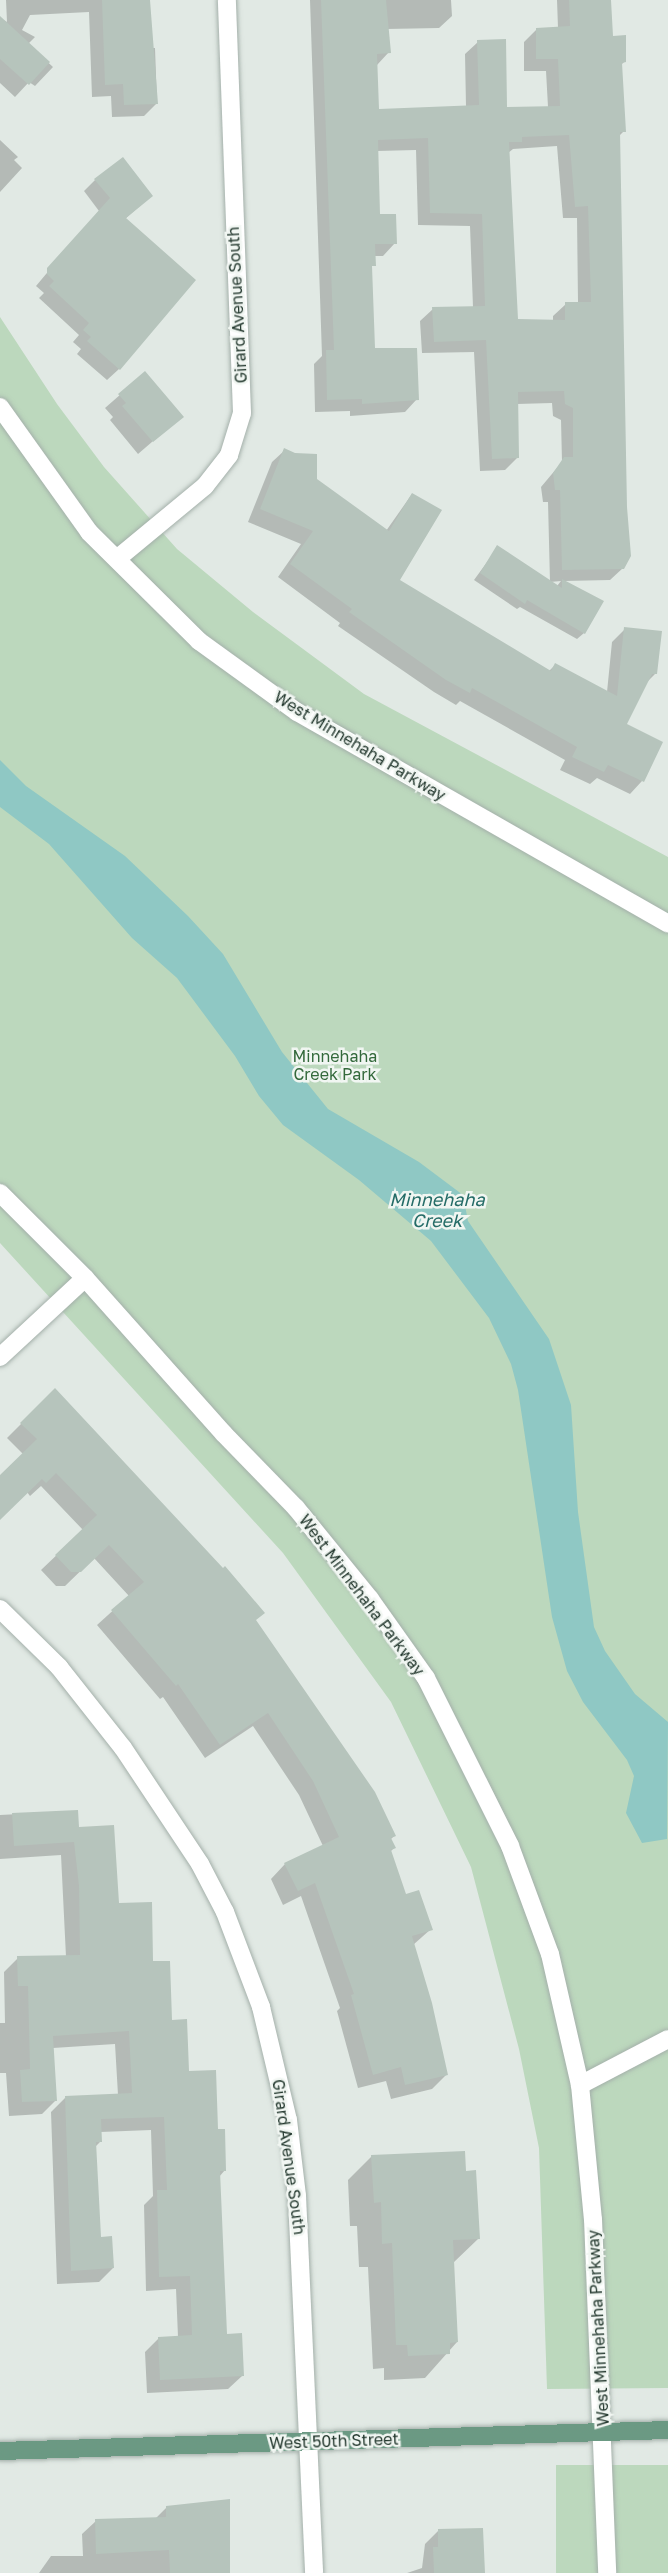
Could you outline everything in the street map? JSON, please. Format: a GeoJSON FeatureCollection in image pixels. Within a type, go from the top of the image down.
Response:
{"type":"FeatureCollection","features":[{"type":"Feature","properties":{"kind":"main road","name":"West 50th Street"},"geometry":{"type":"LineString","coordinates":[[0,2451],[668,2430]]}},
{"type":"Feature","properties":{"kind":"street","name":"Girard Avenue South"},"geometry":{"type":"LineString","coordinates":[[118,558],[206,486],[229,455],[242,413],[227,0]]}},
{"type":"Feature","properties":{"kind":"street","name":"West Minnehaha Parkway"},"geometry":{"type":"LineString","coordinates":[[0,407],[89,532],[118,558],[199,641],[297,712],[668,924]]}},
{"type":"Feature","properties":{"kind":"street","name":"West Minnehaha Parkway"},"geometry":{"type":"LineString","coordinates":[[0,1193],[85,1278],[224,1434],[296,1508],[370,1599],[426,1678],[510,1846],[534,1906],[563,2004],[580,2085],[589,2154],[603,2432],[607,2573]]}},
{"type":"Feature","properties":{"kind":"street"},"geometry":{"type":"LineString","coordinates":[[0,1357],[85,1278]]}},
{"type":"Feature","properties":{"kind":"street","name":"Girard Avenue South"},"geometry":{"type":"LineString","coordinates":[[0,1609],[58,1667],[123,1748],[200,1864],[245,1959],[272,2044],[289,2130],[301,2249],[314,2573]]}},
{"type":"Feature","properties":{"kind":"street"},"geometry":{"type":"LineString","coordinates":[[580,2085],[668,2039]]}},
{"type":"Feature","properties":{"kind":"green space","name":"Minnehaha Creek Park"},"geometry":{"type":"Polygon","coordinates":[[[0,317],[57,404],[104,467],[177,549],[253,612],[364,694],[668,857],[668,2388],[547,2389],[539,2148],[519,2049],[471,1867],[391,1702],[283,1553],[0,1243],[0,317]]]}},
{"type":"Feature","properties":{"kind":"green space"},"geometry":{"type":"Polygon","coordinates":[[[556,2465],[668,2465],[668,2573],[556,2573],[556,2465]]]}},
{"type":"Feature","properties":{"kind":"water","name":"Minnehaha Creek"},"geometry":{"type":"Polygon","coordinates":[[[0,760],[26,786],[125,856],[188,916],[223,954],[282,1052],[328,1109],[419,1162],[463,1195],[468,1221],[549,1339],[571,1405],[578,1512],[594,1627],[605,1651],[635,1694],[668,1722],[667,1839],[642,1843],[626,1813],[634,1776],[627,1760],[583,1702],[567,1671],[552,1617],[518,1390],[511,1364],[489,1318],[431,1241],[359,1180],[283,1125],[259,1096],[235,1056],[177,978],[132,938],[49,844],[0,807],[0,760]]]}},
{"type":"Feature","properties":{"kind":"building"},"geometry":{"type":"Polygon","coordinates":[[[102,0],[150,0],[158,104],[124,105],[123,84],[105,85],[102,0]]]}},
{"type":"Feature","properties":{"kind":"building"},"geometry":{"type":"Polygon","coordinates":[[[321,0],[386,0],[391,53],[377,54],[379,109],[479,105],[477,40],[506,39],[507,107],[560,106],[558,59],[536,59],[536,28],[570,26],[569,0],[611,0],[613,36],[626,35],[626,62],[622,63],[626,132],[620,132],[627,507],[631,556],[624,569],[562,570],[560,490],[555,490],[553,473],[564,457],[573,457],[573,408],[565,404],[564,391],[518,392],[519,458],[492,459],[486,340],[434,342],[432,307],[485,306],[482,214],[430,213],[428,138],[378,140],[380,214],[396,214],[397,244],[375,244],[376,266],[372,266],[375,348],[417,348],[419,400],[362,404],[362,399],[327,400],[326,350],[334,350],[321,0]],[[569,135],[522,137],[522,142],[509,142],[518,319],[565,320],[565,302],[591,302],[588,206],[575,207],[569,135]]]}},
{"type":"Feature","properties":{"kind":"building"},"geometry":{"type":"Polygon","coordinates":[[[0,16],[50,62],[29,85],[0,59],[0,16]]]}},
{"type":"Feature","properties":{"kind":"building"},"geometry":{"type":"Polygon","coordinates":[[[123,157],[153,196],[126,218],[196,280],[120,370],[87,341],[91,337],[83,330],[89,323],[49,286],[54,281],[47,274],[47,268],[110,198],[94,179],[123,157]]]}},
{"type":"Feature","properties":{"kind":"building"},"geometry":{"type":"Polygon","coordinates":[[[145,371],[184,417],[153,442],[122,406],[126,403],[118,394],[145,371]]]}},
{"type":"Feature","properties":{"kind":"building"},"geometry":{"type":"Polygon","coordinates":[[[284,448],[295,453],[317,454],[317,479],[389,531],[412,493],[442,510],[400,580],[551,671],[555,663],[617,696],[624,627],[662,631],[657,674],[652,674],[627,724],[663,742],[644,782],[608,765],[604,772],[572,757],[577,747],[472,688],[470,693],[446,680],[349,612],[352,609],[290,564],[313,531],[260,509],[284,448]]]}},
{"type":"Feature","properties":{"kind":"building"},"geometry":{"type":"Polygon","coordinates":[[[497,545],[562,588],[562,579],[604,601],[585,634],[527,600],[525,604],[480,573],[497,545]]]}},
{"type":"Feature","properties":{"kind":"building"},"geometry":{"type":"Polygon","coordinates":[[[55,1388],[223,1568],[225,1566],[265,1613],[256,1620],[375,1792],[396,1836],[391,1838],[396,1848],[391,1850],[406,1894],[419,1890],[433,1930],[412,1936],[432,2003],[448,2075],[405,2085],[401,2067],[373,2075],[351,1995],[354,1994],[315,1883],[298,1891],[284,1863],[339,1837],[313,1781],[268,1713],[220,1745],[178,1684],[176,1686],[111,1610],[144,1582],[109,1545],[81,1572],[71,1572],[55,1555],[97,1515],[56,1473],[46,1483],[42,1479],[0,1520],[0,1475],[37,1439],[20,1423],[55,1388]]]}},
{"type":"Feature","properties":{"kind":"building"},"geometry":{"type":"Polygon","coordinates":[[[78,1810],[79,1827],[114,1825],[119,1903],[152,1902],[153,1961],[170,1961],[172,2020],[187,2019],[189,2071],[216,2070],[218,2129],[225,2129],[226,2171],[220,2171],[227,2334],[242,2333],[244,2376],[160,2380],[158,2337],[192,2335],[190,2276],[159,2277],[157,2190],[167,2190],[164,2117],[101,2119],[102,2142],[96,2142],[101,2237],[112,2236],[114,2268],[71,2271],[65,2096],[132,2093],[129,2031],[53,2036],[57,2101],[22,2102],[20,2070],[30,2069],[28,1986],[18,1986],[17,1956],[80,1955],[79,1886],[74,1842],[14,1846],[12,1813],[78,1810]]]}},
{"type":"Feature","properties":{"kind":"building"},"geometry":{"type":"Polygon","coordinates":[[[465,2151],[466,2171],[476,2170],[480,2239],[453,2240],[458,2342],[450,2343],[450,2354],[408,2356],[407,2345],[396,2345],[392,2243],[382,2244],[381,2202],[374,2203],[371,2155],[465,2151]]]}},
{"type":"Feature","properties":{"kind":"building"},"geometry":{"type":"Polygon","coordinates":[[[230,2499],[230,2573],[170,2573],[169,2550],[96,2554],[95,2519],[166,2517],[166,2506],[230,2499]]]}},
{"type":"Feature","properties":{"kind":"building"},"geometry":{"type":"Polygon","coordinates":[[[483,2528],[485,2573],[434,2573],[433,2547],[438,2547],[438,2529],[483,2528]]]}}]}
